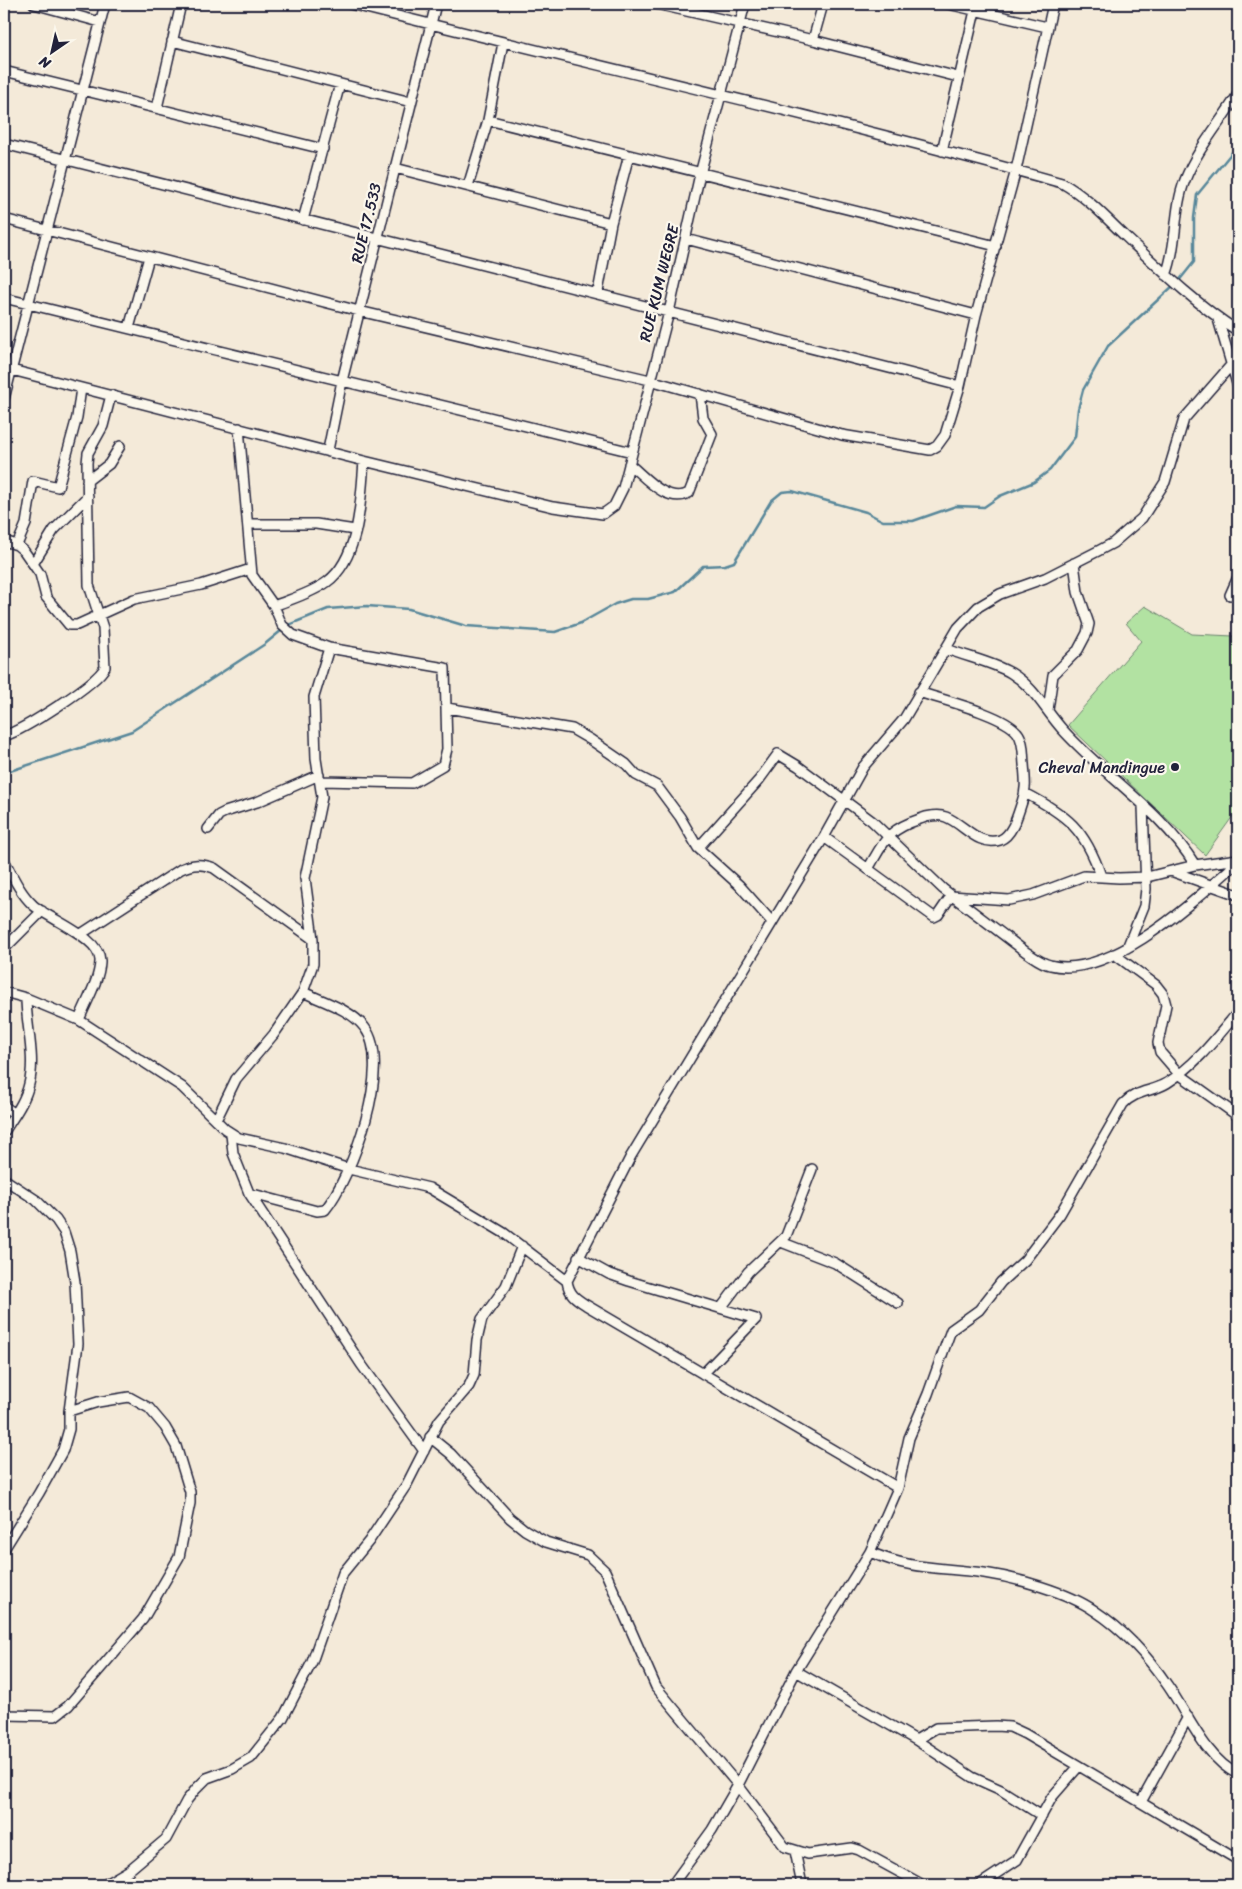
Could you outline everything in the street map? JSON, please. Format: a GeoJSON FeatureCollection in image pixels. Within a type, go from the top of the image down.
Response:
{"type":"FeatureCollection","features":[{"type":"Feature","properties":{"kind":"street"},"geometry":{"type":"LineString","coordinates":[[34,4],[100,22]]}},
{"type":"Feature","properties":{"kind":"street"},"geometry":{"type":"LineString","coordinates":[[4,399],[8,369],[29,304],[105,4]]}},
{"type":"Feature","properties":{"kind":"street"},"geometry":{"type":"LineString","coordinates":[[157,108],[181,4]]}},
{"type":"Feature","properties":{"kind":"street"},"geometry":{"type":"LineString","coordinates":[[350,4],[502,43],[722,95],[1062,183],[1082,194],[1166,275],[1218,319],[1237,328]]}},
{"type":"Feature","properties":{"kind":"street","name":"RUE 17.533"},"geometry":{"type":"LineString","coordinates":[[328,450],[342,381],[436,4]]}},
{"type":"Feature","properties":{"kind":"street"},"geometry":{"type":"LineString","coordinates":[[656,4],[740,25],[813,40],[958,77]]}},
{"type":"Feature","properties":{"kind":"street","name":"RUE KUM WEGRE"},"geometry":{"type":"LineString","coordinates":[[364,461],[553,507],[603,514],[609,511],[619,499],[629,464],[669,312],[700,174],[745,4]]}},
{"type":"Feature","properties":{"kind":"street"},"geometry":{"type":"LineString","coordinates":[[813,40],[823,4]]}},
{"type":"Feature","properties":{"kind":"street"},"geometry":{"type":"LineString","coordinates":[[948,4],[1047,27]]}},
{"type":"Feature","properties":{"kind":"street"},"geometry":{"type":"LineString","coordinates":[[4,219],[359,311],[650,380],[842,435],[930,450],[937,446],[945,435],[960,386],[976,315],[1016,170],[1047,27],[1054,4]]}},
{"type":"Feature","properties":{"kind":"street"},"geometry":{"type":"LineString","coordinates":[[942,151],[975,11]]}},
{"type":"Feature","properties":{"kind":"street"},"geometry":{"type":"LineString","coordinates":[[172,41],[412,102]]}},
{"type":"Feature","properties":{"kind":"street"},"geometry":{"type":"LineString","coordinates":[[468,186],[488,120],[502,43]]}},
{"type":"Feature","properties":{"kind":"street"},"geometry":{"type":"LineString","coordinates":[[4,72],[323,149]]}},
{"type":"Feature","properties":{"kind":"street"},"geometry":{"type":"LineString","coordinates":[[303,220],[340,84]]}},
{"type":"Feature","properties":{"kind":"street"},"geometry":{"type":"LineString","coordinates":[[1166,275],[1174,251],[1179,204],[1185,180],[1238,94]]}},
{"type":"Feature","properties":{"kind":"street"},"geometry":{"type":"LineString","coordinates":[[488,120],[996,246]]}},
{"type":"Feature","properties":{"kind":"street"},"geometry":{"type":"LineString","coordinates":[[4,144],[377,239],[598,292],[669,312],[960,386]]}},
{"type":"Feature","properties":{"kind":"street"},"geometry":{"type":"LineString","coordinates":[[598,292],[611,223],[629,155]]}},
{"type":"Feature","properties":{"kind":"street"},"geometry":{"type":"LineString","coordinates":[[395,168],[611,223]]}},
{"type":"Feature","properties":{"kind":"street"},"geometry":{"type":"LineString","coordinates":[[686,239],[976,315]]}},
{"type":"Feature","properties":{"kind":"street"},"geometry":{"type":"LineString","coordinates":[[129,328],[149,257]]}},
{"type":"Feature","properties":{"kind":"street"},"geometry":{"type":"LineString","coordinates":[[4,298],[632,452]]}},
{"type":"Feature","properties":{"kind":"street"},"geometry":{"type":"LineString","coordinates":[[1218,319],[1238,387]]}},
{"type":"Feature","properties":{"kind":"street"},"geometry":{"type":"LineString","coordinates":[[566,1281],[631,1156],[824,837],[863,767],[904,719],[958,628],[978,607],[1000,594],[1045,578],[1113,543],[1135,525],[1151,507],[1165,482],[1184,419],[1232,364]]}},
{"type":"Feature","properties":{"kind":"street"},"geometry":{"type":"LineString","coordinates":[[8,369],[328,450],[364,461],[361,504],[355,530],[342,564],[327,582],[274,606]]}},
{"type":"Feature","properties":{"kind":"street"},"geometry":{"type":"LineString","coordinates":[[17,545],[26,524],[33,481],[58,487],[77,417],[81,388]]}},
{"type":"Feature","properties":{"kind":"street"},"geometry":{"type":"LineString","coordinates":[[629,464],[661,491],[673,496],[684,496],[689,493],[712,434],[704,418],[700,394]]}},
{"type":"Feature","properties":{"kind":"street"},"geometry":{"type":"LineString","coordinates":[[4,736],[41,718],[78,692],[102,672],[106,659],[103,628],[89,584],[87,481],[88,453],[103,426],[111,395]]}},
{"type":"Feature","properties":{"kind":"street"},"geometry":{"type":"LineString","coordinates":[[208,829],[219,815],[225,812],[320,778],[412,783],[437,770],[446,760],[448,708],[445,668],[329,648],[292,635],[282,625],[274,606],[257,584],[251,569],[238,428]]}},
{"type":"Feature","properties":{"kind":"street"},"geometry":{"type":"LineString","coordinates":[[87,481],[110,464],[120,446]]}},
{"type":"Feature","properties":{"kind":"street"},"geometry":{"type":"LineString","coordinates":[[33,564],[54,530],[88,496]]}},
{"type":"Feature","properties":{"kind":"street"},"geometry":{"type":"LineString","coordinates":[[248,524],[316,524],[355,530]]}},
{"type":"Feature","properties":{"kind":"street"},"geometry":{"type":"LineString","coordinates":[[4,542],[17,545],[33,564],[40,574],[46,597],[65,623],[73,626],[134,599],[200,585],[251,569]]}},
{"type":"Feature","properties":{"kind":"street"},"geometry":{"type":"LineString","coordinates":[[1048,710],[1053,675],[1078,650],[1087,633],[1089,624],[1076,583],[1074,563]]}},
{"type":"Feature","properties":{"kind":"street"},"geometry":{"type":"LineString","coordinates":[[1230,595],[1238,577]]}},
{"type":"Feature","properties":{"kind":"street"},"geometry":{"type":"LineString","coordinates":[[216,1120],[236,1079],[274,1034],[303,992],[313,964],[313,939],[305,878],[322,797],[316,759],[314,697],[329,648]]}},
{"type":"Feature","properties":{"kind":"street"},"geometry":{"type":"LineString","coordinates":[[947,649],[1010,673],[1034,693],[1062,729],[1175,837],[1195,865]]}},
{"type":"Feature","properties":{"kind":"street"},"geometry":{"type":"LineString","coordinates":[[868,869],[888,835],[909,822],[935,816],[946,817],[976,837],[989,841],[1005,837],[1010,830],[1025,793],[1021,738],[1018,732],[1011,726],[977,711],[919,692]]}},
{"type":"Feature","properties":{"kind":"street"},"geometry":{"type":"LineString","coordinates":[[448,708],[548,724],[581,734],[626,764],[636,775],[657,786],[680,817],[698,848],[739,885],[772,922]]}},
{"type":"Feature","properties":{"kind":"street"},"geometry":{"type":"LineString","coordinates":[[698,848],[759,780],[778,754],[798,766],[888,835],[923,871],[951,896],[1026,952],[1050,965],[1082,964],[1127,948],[1153,933],[1211,886],[1238,860]]}},
{"type":"Feature","properties":{"kind":"street"},"geometry":{"type":"LineString","coordinates":[[1025,793],[1067,818],[1087,844],[1100,876]]}},
{"type":"Feature","properties":{"kind":"street"},"geometry":{"type":"LineString","coordinates":[[1127,948],[1144,906],[1146,876],[1143,852],[1143,806]]}},
{"type":"Feature","properties":{"kind":"street"},"geometry":{"type":"LineString","coordinates":[[824,837],[930,916],[938,915],[951,896]]}},
{"type":"Feature","properties":{"kind":"street"},"geometry":{"type":"LineString","coordinates":[[4,860],[25,896],[42,911],[81,934],[94,945],[101,962],[79,1020]]}},
{"type":"Feature","properties":{"kind":"street"},"geometry":{"type":"LineString","coordinates":[[951,896],[1009,900],[1033,895],[1084,876],[1119,878],[1146,876],[1195,865],[1238,860]]}},
{"type":"Feature","properties":{"kind":"street"},"geometry":{"type":"LineString","coordinates":[[81,934],[181,869],[192,864],[204,864],[214,868],[313,939]]}},
{"type":"Feature","properties":{"kind":"street"},"geometry":{"type":"LineString","coordinates":[[1172,871],[1238,895]]}},
{"type":"Feature","properties":{"kind":"street"},"geometry":{"type":"LineString","coordinates":[[4,949],[42,911]]}},
{"type":"Feature","properties":{"kind":"street"},"geometry":{"type":"LineString","coordinates":[[1114,954],[1156,985],[1163,994],[1166,1005],[1158,1048],[1179,1074],[1238,1116]]}},
{"type":"Feature","properties":{"kind":"street"},"geometry":{"type":"LineString","coordinates":[[4,992],[26,998],[79,1020],[182,1087],[231,1134],[239,1138],[285,1148],[349,1169],[429,1188],[522,1246],[566,1281],[573,1297],[898,1488]]}},
{"type":"Feature","properties":{"kind":"street"},"geometry":{"type":"LineString","coordinates":[[249,1194],[321,1211],[330,1204],[349,1169],[366,1126],[374,1073],[370,1036],[358,1020],[303,992]]}},
{"type":"Feature","properties":{"kind":"street"},"geometry":{"type":"LineString","coordinates":[[4,1132],[29,1084],[31,1069],[26,998]]}},
{"type":"Feature","properties":{"kind":"street"},"geometry":{"type":"LineString","coordinates":[[672,1885],[712,1830],[738,1785],[796,1671],[870,1552],[898,1488],[909,1438],[928,1394],[951,1330],[979,1310],[1001,1282],[1025,1260],[1060,1214],[1123,1104],[1137,1092],[1163,1085],[1179,1074],[1208,1048],[1238,1012]]}},
{"type":"Feature","properties":{"kind":"street"},"geometry":{"type":"LineString","coordinates":[[4,1106],[15,1114]]}},
{"type":"Feature","properties":{"kind":"street"},"geometry":{"type":"LineString","coordinates":[[231,1134],[234,1153],[249,1194],[361,1364],[424,1451]]}},
{"type":"Feature","properties":{"kind":"street"},"geometry":{"type":"LineString","coordinates":[[721,1308],[748,1272],[780,1242],[790,1228],[812,1169]]}},
{"type":"Feature","properties":{"kind":"street"},"geometry":{"type":"LineString","coordinates":[[4,1179],[36,1200],[56,1220],[64,1232],[70,1251],[75,1291],[78,1344],[69,1411],[69,1428],[63,1450],[4,1549]]}},
{"type":"Feature","properties":{"kind":"street"},"geometry":{"type":"LineString","coordinates":[[780,1242],[835,1263],[898,1303]]}},
{"type":"Feature","properties":{"kind":"street"},"geometry":{"type":"LineString","coordinates":[[104,1885],[128,1870],[166,1839],[187,1800],[207,1778],[245,1763],[275,1729],[292,1703],[312,1662],[343,1573],[388,1514],[407,1484],[439,1421],[470,1386],[474,1375],[476,1340],[482,1319],[506,1286],[522,1246]]}},
{"type":"Feature","properties":{"kind":"street"},"geometry":{"type":"LineString","coordinates":[[578,1257],[622,1278],[756,1319],[703,1374]]}},
{"type":"Feature","properties":{"kind":"street"},"geometry":{"type":"LineString","coordinates":[[4,1715],[55,1716],[68,1706],[150,1610],[182,1548],[190,1492],[176,1446],[156,1415],[142,1402],[129,1397],[98,1402],[69,1411]]}},
{"type":"Feature","properties":{"kind":"street"},"geometry":{"type":"LineString","coordinates":[[430,1437],[451,1454],[510,1518],[525,1530],[546,1542],[588,1555],[605,1571],[656,1687],[738,1785],[781,1843],[795,1851],[808,1854],[852,1848],[859,1850],[923,1885]]}},
{"type":"Feature","properties":{"kind":"street"},"geometry":{"type":"LineString","coordinates":[[870,1552],[912,1567],[983,1573],[1018,1580],[1050,1590],[1094,1610],[1142,1652],[1212,1753],[1223,1765],[1238,1774]]}},
{"type":"Feature","properties":{"kind":"street"},"geometry":{"type":"LineString","coordinates":[[796,1671],[916,1740],[972,1777],[1002,1790],[1042,1816]]}},
{"type":"Feature","properties":{"kind":"street"},"geometry":{"type":"LineString","coordinates":[[1141,1802],[1188,1717]]}},
{"type":"Feature","properties":{"kind":"street"},"geometry":{"type":"LineString","coordinates":[[916,1740],[936,1728],[1010,1727],[1238,1860]]}},
{"type":"Feature","properties":{"kind":"street"},"geometry":{"type":"LineString","coordinates":[[979,1885],[1017,1860],[1057,1790],[1079,1766]]}},
{"type":"Feature","properties":{"kind":"street"},"geometry":{"type":"LineString","coordinates":[[795,1851],[802,1885]]}},
{"type":"Feature","properties":{"kind":"green space","name":"Cheval Mandingue"},"geometry":{"type":"Polygon","coordinates":[[[1145,606],[1192,634],[1233,636],[1238,640],[1238,809],[1205,855],[1068,725],[1141,641],[1126,623],[1145,606]]]}},
{"type":"Feature","properties":{"kind":"waterway"},"geometry":{"type":"LineString","coordinates":[[1178,282],[1194,262],[1194,218],[1197,195],[1238,145]]}},
{"type":"Feature","properties":{"kind":"waterway"},"geometry":{"type":"LineString","coordinates":[[286,626],[328,609],[367,606],[409,609],[466,626],[555,632],[581,623],[615,604],[631,599],[648,599],[675,592],[703,566],[725,565],[734,562],[771,501],[782,492],[792,491],[866,512],[883,521],[913,521],[956,506],[984,507],[1000,496],[1034,482],[1050,470],[1075,437],[1078,409],[1083,390],[1108,346],[1174,285]]}},
{"type":"Feature","properties":{"kind":"waterway"},"geometry":{"type":"LineString","coordinates":[[4,773],[132,731],[265,644],[282,630]]}},
{"type":"Feature","properties":{"kind":"place","name":"Cheval Mandingue"},"geometry":{"type":"Point","coordinates":[1175,767]}}]}
